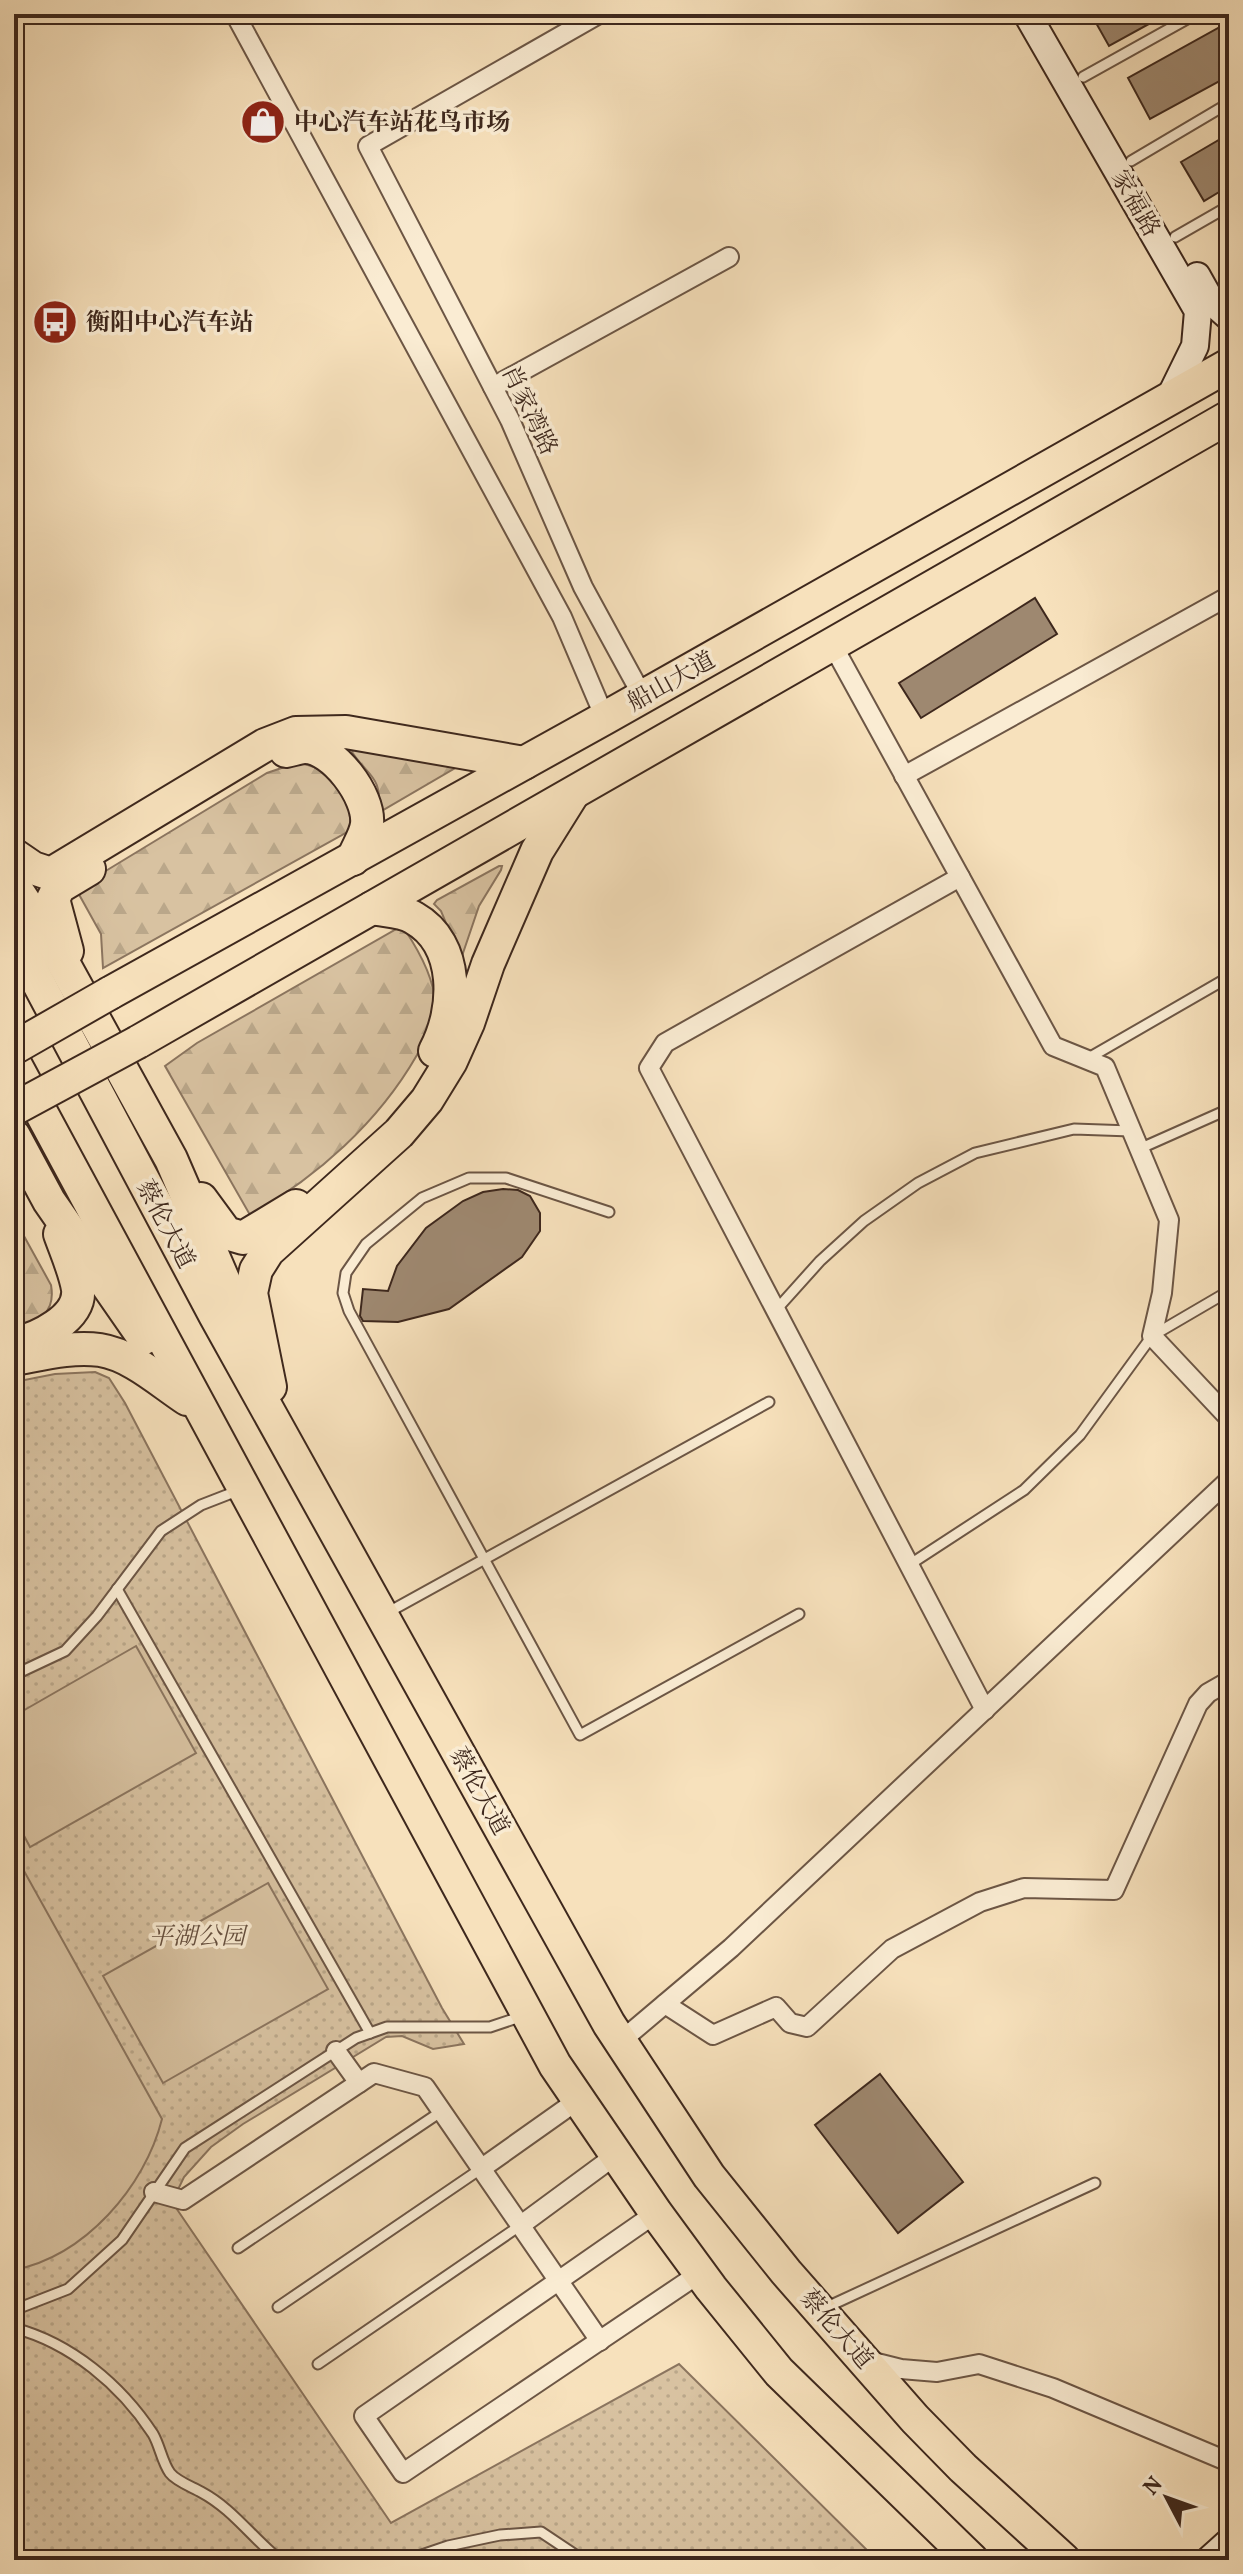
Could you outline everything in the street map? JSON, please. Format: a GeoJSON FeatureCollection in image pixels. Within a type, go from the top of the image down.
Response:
{"type":"FeatureCollection","features":[{"type":"Feature","properties":{"kind":"highway","name":"船山大道"},"geometry":{"type":"LineString","coordinates":[[14,1048],[95,993],[353,859],[1229,365]]}},
{"type":"Feature","properties":{"kind":"highway","name":"船山大道"},"geometry":{"type":"LineString","coordinates":[[14,1109],[138,1042],[1229,417]]}},
{"type":"Feature","properties":{"kind":"highway"},"geometry":{"type":"LineString","coordinates":[[14,855],[33,868],[51,874],[265,745],[296,733],[346,732],[524,763]]}},
{"type":"Feature","properties":{"kind":"highway"},"geometry":{"type":"LineString","coordinates":[[317,1499],[171,1159],[53,899],[59,887],[286,751],[305,747],[322,752],[347,773],[361,793],[367,824],[353,859]]}},
{"type":"Feature","properties":{"kind":"highway"},"geometry":{"type":"LineString","coordinates":[[270,1387],[251,1293],[256,1270],[268,1251],[399,1133],[427,1100],[451,1061],[468,1023],[488,964],[537,851],[574,792]]}},
{"type":"Feature","properties":{"kind":"highway"},"geometry":{"type":"LineString","coordinates":[[14,886],[55,948],[95,993]]}},
{"type":"Feature","properties":{"kind":"highway"},"geometry":{"type":"LineString","coordinates":[[171,1159],[226,1233],[243,1238],[299,1204],[385,1126],[419,1083],[442,1039],[450,1004],[450,972],[433,931],[411,916],[372,908]]}},
{"type":"Feature","properties":{"kind":"highway","name":"蔡伦大道"},"geometry":{"type":"LineString","coordinates":[[14,937],[166,1224],[317,1499],[621,2041],[709,2176],[820,2310],[915,2419],[963,2468],[1064,2560]]}},
{"type":"Feature","properties":{"kind":"highway"},"geometry":{"type":"LineString","coordinates":[[14,1062],[526,2015],[578,2100],[700,2273],[779,2372],[972,2560]]}},
{"type":"Feature","properties":{"kind":"highway"},"geometry":{"type":"LineString","coordinates":[[14,1136],[49,1201],[237,1474]]}},
{"type":"Feature","properties":{"kind":"highway"},"geometry":{"type":"LineString","coordinates":[[14,1344],[51,1329],[71,1312],[78,1292],[49,1201]]}},
{"type":"Feature","properties":{"kind":"highway"},"geometry":{"type":"LineString","coordinates":[[14,1359],[65,1350],[102,1350],[134,1363],[187,1399]]}},
{"type":"Feature","properties":{"kind":"street"},"geometry":{"type":"LineString","coordinates":[[235,14],[562,617],[605,718]]}},
{"type":"Feature","properties":{"kind":"street","name":"肖家湾路"},"geometry":{"type":"LineString","coordinates":[[599,14],[368,146],[493,387],[583,587],[643,697]]}},
{"type":"Feature","properties":{"kind":"street","name":"家福路"},"geometry":{"type":"LineString","coordinates":[[1027,14],[1198,311],[1195,346],[1169,399]]}},
{"type":"Feature","properties":{"kind":"street","name":"家福路"},"geometry":{"type":"LineString","coordinates":[[1047,14],[1211,301],[1229,317]]}},
{"type":"Feature","properties":{"kind":"street"},"geometry":{"type":"LineString","coordinates":[[493,387],[729,257]]}},
{"type":"Feature","properties":{"kind":"street"},"geometry":{"type":"LineString","coordinates":[[904,776],[1229,596]]}},
{"type":"Feature","properties":{"kind":"street"},"geometry":{"type":"LineString","coordinates":[[832,644],[1053,1046],[1105,1067],[1169,1220],[1162,1293],[1152,1336],[1229,1418]]}},
{"type":"Feature","properties":{"kind":"street"},"geometry":{"type":"LineString","coordinates":[[960,877],[665,1043],[649,1068],[985,1710]]}},
{"type":"Feature","properties":{"kind":"street"},"geometry":{"type":"LineString","coordinates":[[621,2041],[731,1948],[1229,1480]]}},
{"type":"Feature","properties":{"kind":"street"},"geometry":{"type":"LineString","coordinates":[[665,2004],[713,2035],[776,2007],[790,2023],[807,2027],[892,1949],[980,1902],[1024,1888],[1114,1890],[1198,1704],[1208,1693],[1229,1681]]}},
{"type":"Feature","properties":{"kind":"street"},"geometry":{"type":"LineString","coordinates":[[336,2051],[359,2083]]}},
{"type":"Feature","properties":{"kind":"street"},"geometry":{"type":"LineString","coordinates":[[154,2192],[183,2200],[374,2073],[425,2087],[600,2341]]}},
{"type":"Feature","properties":{"kind":"street"},"geometry":{"type":"LineString","coordinates":[[482,2168],[578,2100]]}},
{"type":"Feature","properties":{"kind":"street"},"geometry":{"type":"LineString","coordinates":[[521,2225],[616,2155]]}},
{"type":"Feature","properties":{"kind":"street"},"geometry":{"type":"LineString","coordinates":[[656,2213],[364,2416],[403,2473],[700,2273]]}},
{"type":"Feature","properties":{"kind":"street"},"geometry":{"type":"LineString","coordinates":[[864,2360],[901,2369],[937,2372],[979,2364],[1053,2388],[1229,2462]]}},
{"type":"Feature","properties":{"kind":"street"},"geometry":{"type":"LineString","coordinates":[[1209,2560],[1229,2542]]}},
{"type":"Feature","properties":{"kind":"lane"},"geometry":{"type":"LineString","coordinates":[[1083,77],[1196,14]]}},
{"type":"Feature","properties":{"kind":"lane"},"geometry":{"type":"LineString","coordinates":[[1131,161],[1229,103]]}},
{"type":"Feature","properties":{"kind":"lane"},"geometry":{"type":"LineString","coordinates":[[1175,237],[1229,206]]}},
{"type":"Feature","properties":{"kind":"lane"},"geometry":{"type":"LineString","coordinates":[[1084,1061],[1229,977]]}},
{"type":"Feature","properties":{"kind":"lane"},"geometry":{"type":"LineString","coordinates":[[1139,1149],[1229,1109]]}},
{"type":"Feature","properties":{"kind":"lane"},"geometry":{"type":"LineString","coordinates":[[776,1310],[820,1261],[864,1221],[918,1183],[975,1153],[1074,1129],[1131,1131]]}},
{"type":"Feature","properties":{"kind":"lane"},"geometry":{"type":"LineString","coordinates":[[609,1212],[506,1178],[469,1178],[422,1198],[366,1244],[346,1273],[343,1293],[349,1311],[580,1735],[799,1614]]}},
{"type":"Feature","properties":{"kind":"lane"},"geometry":{"type":"LineString","coordinates":[[909,1565],[1024,1490],[1080,1435],[1152,1336],[1229,1291]]}},
{"type":"Feature","properties":{"kind":"lane"},"geometry":{"type":"LineString","coordinates":[[382,1616],[769,1402]]}},
{"type":"Feature","properties":{"kind":"lane"},"geometry":{"type":"LineString","coordinates":[[14,1675],[65,1651],[97,1616],[161,1531],[201,1505],[237,1474]]}},
{"type":"Feature","properties":{"kind":"lane"},"geometry":{"type":"LineString","coordinates":[[117,1589],[370,2033]]}},
{"type":"Feature","properties":{"kind":"lane"},"geometry":{"type":"LineString","coordinates":[[14,2310],[68,2289],[122,2240],[185,2148],[356,2038],[387,2027],[490,2027],[526,2015]]}},
{"type":"Feature","properties":{"kind":"lane"},"geometry":{"type":"LineString","coordinates":[[238,2248],[442,2111]]}},
{"type":"Feature","properties":{"kind":"lane"},"geometry":{"type":"LineString","coordinates":[[278,2307],[482,2168]]}},
{"type":"Feature","properties":{"kind":"lane"},"geometry":{"type":"LineString","coordinates":[[820,2310],[1095,2183]]}},
{"type":"Feature","properties":{"kind":"lane"},"geometry":{"type":"LineString","coordinates":[[318,2364],[521,2225]]}},
{"type":"Feature","properties":{"kind":"lane"},"geometry":{"type":"LineString","coordinates":[[14,2328],[63,2349],[95,2369],[128,2401],[154,2436],[170,2475],[207,2495],[236,2517],[280,2560]]}},
{"type":"Feature","properties":{"kind":"lane"},"geometry":{"type":"LineString","coordinates":[[407,2560],[461,2543],[500,2535],[541,2532],[583,2560]]}},
{"type":"Feature","properties":{"kind":"green space"},"geometry":{"type":"Polygon","coordinates":[[[355,748],[462,764],[378,813],[376,784],[352,752],[355,748]]]}},
{"type":"Feature","properties":{"kind":"green space"},"geometry":{"type":"Polygon","coordinates":[[[296,763],[319,770],[338,785],[348,806],[349,831],[103,968],[101,934],[76,889],[267,773],[296,763]]]}},
{"type":"Feature","properties":{"kind":"green space"},"geometry":{"type":"Polygon","coordinates":[[[502,866],[501,870],[479,906],[461,959],[441,911],[434,904],[502,866]]]}},
{"type":"Feature","properties":{"kind":"green space"},"geometry":{"type":"Polygon","coordinates":[[[400,927],[405,930],[420,956],[434,994],[434,1017],[417,1055],[384,1103],[344,1146],[299,1184],[250,1215],[165,1066],[197,1043],[400,927]]]}},
{"type":"Feature","properties":{"kind":"green space"},"geometry":{"type":"Polygon","coordinates":[[[14,1218],[51,1285],[52,1295],[44,1315],[14,1327],[14,1218]]]}},
{"type":"Feature","properties":{"kind":"green space","name":"平湖公园"},"geometry":{"type":"Polygon","coordinates":[[[95,1372],[109,1378],[125,1403],[442,2008],[464,2044],[433,2049],[402,2036],[386,2037],[243,2124],[211,2147],[184,2177],[172,2202],[391,2523],[679,2364],[877,2560],[14,2560],[14,1382],[55,1374],[95,1372]]]}},
{"type":"Feature","properties":{"kind":"green space"},"geometry":{"type":"Polygon","coordinates":[[[136,1646],[196,1753],[30,1847],[14,1817],[14,1716],[136,1646]]]}},
{"type":"Feature","properties":{"kind":"green space"},"geometry":{"type":"Polygon","coordinates":[[[14,1853],[162,2119],[142,2169],[108,2215],[65,2250],[14,2270],[14,1853]]]}},
{"type":"Feature","properties":{"kind":"green space"},"geometry":{"type":"Polygon","coordinates":[[[268,1883],[328,1989],[163,2083],[103,1976],[268,1883]]]}},
{"type":"Feature","properties":{"kind":"building"},"geometry":{"type":"Polygon","coordinates":[[[1091,14],[1167,14],[1109,46],[1091,14]]]}},
{"type":"Feature","properties":{"kind":"building"},"geometry":{"type":"Polygon","coordinates":[[[1229,22],[1229,76],[1150,119],[1128,78],[1229,22]]]}},
{"type":"Feature","properties":{"kind":"building"},"geometry":{"type":"Polygon","coordinates":[[[1229,134],[1229,186],[1204,201],[1181,162],[1229,134]]]}},
{"type":"Feature","properties":{"kind":"building"},"geometry":{"type":"Polygon","coordinates":[[[1035,598],[1057,634],[921,718],[899,683],[1035,598]]]}},
{"type":"Feature","properties":{"kind":"building"},"geometry":{"type":"Polygon","coordinates":[[[518,1190],[530,1196],[540,1213],[540,1231],[522,1257],[449,1309],[398,1322],[363,1321],[360,1316],[363,1289],[388,1291],[397,1266],[426,1228],[463,1201],[483,1192],[518,1190]]]}},
{"type":"Feature","properties":{"kind":"building"},"geometry":{"type":"Polygon","coordinates":[[[880,2074],[963,2182],[898,2233],[815,2125],[880,2074]]]}},
{"type":"Feature","properties":{"kind":"place","name":"中心汽车站花鸟市场"},"geometry":{"type":"Point","coordinates":[263,122]}},
{"type":"Feature","properties":{"kind":"place","name":"衡阳中心汽车站"},"geometry":{"type":"Point","coordinates":[55,322]}}]}
